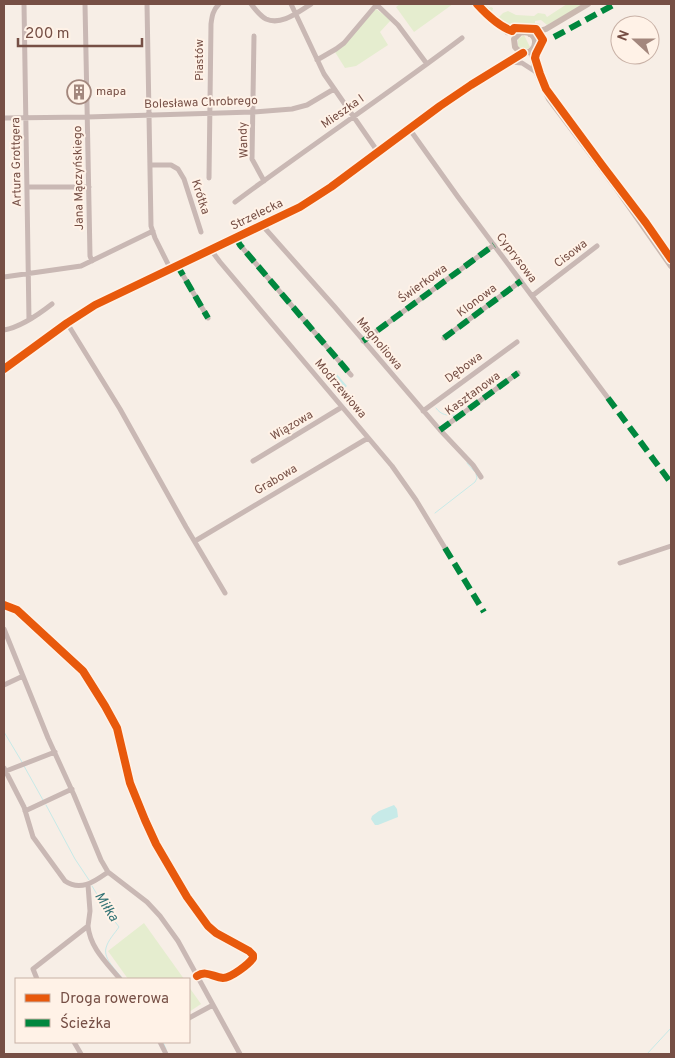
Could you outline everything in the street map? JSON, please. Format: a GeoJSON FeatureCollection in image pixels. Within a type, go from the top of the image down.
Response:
{"type":"FeatureCollection","features":[{"type":"Feature","properties":{"kind":"main road"},"geometry":{"type":"LineString","coordinates":[[478,4],[486,14],[505,29],[519,52],[528,53],[546,29]]}},
{"type":"Feature","properties":{"kind":"main road"},"geometry":{"type":"LineString","coordinates":[[530,34],[546,29],[588,4]]}},
{"type":"Feature","properties":{"kind":"main road"},"geometry":{"type":"LineString","coordinates":[[505,29],[520,33],[526,32],[535,40],[532,54],[535,71]]}},
{"type":"Feature","properties":{"kind":"main road"},"geometry":{"type":"LineString","coordinates":[[514,45],[516,37],[520,33]]}},
{"type":"Feature","properties":{"kind":"main road"},"geometry":{"type":"LineString","coordinates":[[524,53],[549,99],[617,189],[671,266]]}},
{"type":"Feature","properties":{"kind":"street","name":"Artura Grottgera"},"geometry":{"type":"LineString","coordinates":[[24,4],[29,320]]}},
{"type":"Feature","properties":{"kind":"street","name":"Jana Mączyńskiego"},"geometry":{"type":"LineString","coordinates":[[85,4],[90,256],[92,262]]}},
{"type":"Feature","properties":{"kind":"street"},"geometry":{"type":"LineString","coordinates":[[147,4],[150,213],[152,231],[170,268]]}},
{"type":"Feature","properties":{"kind":"street","name":"Piastów"},"geometry":{"type":"LineString","coordinates":[[209,178],[210,24],[214,8],[218,4]]}},
{"type":"Feature","properties":{"kind":"street"},"geometry":{"type":"LineString","coordinates":[[251,4],[265,18],[273,20],[280,20],[311,4]]}},
{"type":"Feature","properties":{"kind":"street"},"geometry":{"type":"LineString","coordinates":[[291,4],[324,74],[378,152]]}},
{"type":"Feature","properties":{"kind":"street"},"geometry":{"type":"LineString","coordinates":[[317,60],[344,43],[377,4],[398,25],[428,64]]}},
{"type":"Feature","properties":{"kind":"street","name":"Wandy"},"geometry":{"type":"LineString","coordinates":[[254,36],[252,159],[264,181]]}},
{"type":"Feature","properties":{"kind":"street","name":"Mieszka I"},"geometry":{"type":"LineString","coordinates":[[236,202],[462,38]]}},
{"type":"Feature","properties":{"kind":"street"},"geometry":{"type":"LineString","coordinates":[[508,62],[513,55],[514,45]]}},
{"type":"Feature","properties":{"kind":"street","name":"Strzelecka"},"geometry":{"type":"LineString","coordinates":[[4,369],[95,305],[300,207],[331,187],[471,85],[524,53]]}},
{"type":"Feature","properties":{"kind":"street"},"geometry":{"type":"LineString","coordinates":[[508,62],[522,63],[535,71]]}},
{"type":"Feature","properties":{"kind":"street","name":"Bolesława Chrobrego"},"geometry":{"type":"LineString","coordinates":[[4,118],[253,112],[292,109],[307,105],[334,88]]}},
{"type":"Feature","properties":{"kind":"street","name":"Cyprysowa"},"geometry":{"type":"LineString","coordinates":[[408,130],[413,134],[608,398]]}},
{"type":"Feature","properties":{"kind":"street","name":"Krótka"},"geometry":{"type":"LineString","coordinates":[[150,165],[170,165],[181,172],[201,232]]}},
{"type":"Feature","properties":{"kind":"street"},"geometry":{"type":"LineString","coordinates":[[27,188],[89,187]]}},
{"type":"Feature","properties":{"kind":"street","name":"Magnoliowa"},"geometry":{"type":"LineString","coordinates":[[262,225],[440,430],[474,465],[480,477]]}},
{"type":"Feature","properties":{"kind":"street"},"geometry":{"type":"LineString","coordinates":[[4,277],[81,266],[152,231]]}},
{"type":"Feature","properties":{"kind":"street"},"geometry":{"type":"LineString","coordinates":[[236,238],[351,375]]}},
{"type":"Feature","properties":{"kind":"street","name":"Świerkowa"},"geometry":{"type":"LineString","coordinates":[[364,341],[494,245]]}},
{"type":"Feature","properties":{"kind":"street","name":"Cisowa"},"geometry":{"type":"LineString","coordinates":[[532,296],[597,246]]}},
{"type":"Feature","properties":{"kind":"street","name":"Modrzewiowa"},"geometry":{"type":"LineString","coordinates":[[212,250],[220,262],[392,466],[416,500],[445,548]]}},
{"type":"Feature","properties":{"kind":"street"},"geometry":{"type":"LineString","coordinates":[[177,265],[208,318]]}},
{"type":"Feature","properties":{"kind":"street","name":"Klonowa"},"geometry":{"type":"LineString","coordinates":[[444,338],[521,280]]}},
{"type":"Feature","properties":{"kind":"street"},"geometry":{"type":"LineString","coordinates":[[4,330],[29,320],[52,304]]}},
{"type":"Feature","properties":{"kind":"street"},"geometry":{"type":"LineString","coordinates":[[67,323],[120,409],[225,593]]}},
{"type":"Feature","properties":{"kind":"street","name":"Dębowa"},"geometry":{"type":"LineString","coordinates":[[423,410],[517,342]]}},
{"type":"Feature","properties":{"kind":"street","name":"Kasztanowa"},"geometry":{"type":"LineString","coordinates":[[440,430],[518,373]]}},
{"type":"Feature","properties":{"kind":"street","name":"Wiązowa"},"geometry":{"type":"LineString","coordinates":[[253,461],[342,407]]}},
{"type":"Feature","properties":{"kind":"street","name":"Grabowa"},"geometry":{"type":"LineString","coordinates":[[195,541],[368,438]]}},
{"type":"Feature","properties":{"kind":"street"},"geometry":{"type":"LineString","coordinates":[[620,563],[671,546]]}},
{"type":"Feature","properties":{"kind":"street"},"geometry":{"type":"LineString","coordinates":[[4,605],[17,610],[83,671],[117,728],[130,783],[144,820],[187,897],[208,926],[216,933],[249,951],[252,955],[253,958],[250,963],[225,978],[208,974],[196,976]]}},
{"type":"Feature","properties":{"kind":"street"},"geometry":{"type":"LineString","coordinates":[[4,630],[101,860],[108,872],[147,902],[178,941],[240,1054]]}},
{"type":"Feature","properties":{"kind":"street"},"geometry":{"type":"LineString","coordinates":[[4,685],[23,676]]}},
{"type":"Feature","properties":{"kind":"street"},"geometry":{"type":"LineString","coordinates":[[54,752],[5,769],[25,811],[33,837],[65,881],[70,884],[88,885],[108,872]]}},
{"type":"Feature","properties":{"kind":"street"},"geometry":{"type":"LineString","coordinates":[[25,811],[72,790]]}},
{"type":"Feature","properties":{"kind":"street"},"geometry":{"type":"LineString","coordinates":[[88,885],[90,911],[88,934],[93,945],[119,978]]}},
{"type":"Feature","properties":{"kind":"street"},"geometry":{"type":"LineString","coordinates":[[37,978],[33,969],[88,926]]}},
{"type":"Feature","properties":{"kind":"street"},"geometry":{"type":"LineString","coordinates":[[190,1017],[213,1005]]}},
{"type":"Feature","properties":{"kind":"street"},"geometry":{"type":"LineString","coordinates":[[75,1043],[81,1054]]}},
{"type":"Feature","properties":{"kind":"green space"},"geometry":{"type":"Polygon","coordinates":[[[400,4],[453,4],[414,32],[396,7],[400,4]]]}},
{"type":"Feature","properties":{"kind":"green space"},"geometry":{"type":"Polygon","coordinates":[[[485,4],[489,8],[493,8],[492,12],[499,17],[508,11],[516,15],[534,16],[538,13],[545,14],[547,17],[567,4],[584,4],[547,25],[541,20],[535,21],[535,23],[541,24],[525,29],[502,23],[483,6],[485,4]]]}},
{"type":"Feature","properties":{"kind":"green space"},"geometry":{"type":"Polygon","coordinates":[[[376,9],[391,20],[380,32],[388,45],[356,66],[345,68],[335,52],[376,9]]]}},
{"type":"Feature","properties":{"kind":"green space"},"geometry":{"type":"Polygon","coordinates":[[[524,35],[530,47],[522,49],[518,46],[518,39],[524,35]]]}},
{"type":"Feature","properties":{"kind":"green space"},"geometry":{"type":"Polygon","coordinates":[[[144,923],[183,978],[127,978],[108,951],[144,923]]]}},
{"type":"Feature","properties":{"kind":"green space"},"geometry":{"type":"Polygon","coordinates":[[[190,988],[201,1004],[190,1011],[190,988]]]}},
{"type":"Feature","properties":{"kind":"water"},"geometry":{"type":"Polygon","coordinates":[[[335,372],[347,386],[342,390],[333,383],[330,377],[335,372]]]}},
{"type":"Feature","properties":{"kind":"water"},"geometry":{"type":"Polygon","coordinates":[[[394,805],[397,809],[398,817],[375,825],[371,819],[372,816],[394,805]]]}},
{"type":"Feature","properties":{"kind":"waterway"},"geometry":{"type":"LineString","coordinates":[[436,408],[444,414],[456,415]]}},
{"type":"Feature","properties":{"kind":"waterway"},"geometry":{"type":"LineString","coordinates":[[467,463],[474,471]]}},
{"type":"Feature","properties":{"kind":"waterway"},"geometry":{"type":"LineString","coordinates":[[435,513],[475,482],[476,474]]}},
{"type":"Feature","properties":{"kind":"waterway","name":"Miłka"},"geometry":{"type":"LineString","coordinates":[[4,732],[22,762]]}},
{"type":"Feature","properties":{"kind":"waterway","name":"Miłka"},"geometry":{"type":"LineString","coordinates":[[24,766],[43,800]]}},
{"type":"Feature","properties":{"kind":"waterway","name":"Miłka"},"geometry":{"type":"LineString","coordinates":[[46,805],[75,859],[89,880]]}},
{"type":"Feature","properties":{"kind":"waterway","name":"Miłka"},"geometry":{"type":"LineString","coordinates":[[92,886],[119,927],[108,942],[106,952],[111,965],[122,978]]}},
{"type":"Feature","properties":{"kind":"waterway","name":"Miłka"},"geometry":{"type":"LineString","coordinates":[[647,1054],[671,1028]]}},
{"type":"Feature","properties":{"kind":"waterway","name":"Miłka"},"geometry":{"type":"LineString","coordinates":[[163,1043],[166,1049]]}},
{"type":"Feature","properties":{"kind":"marked path"},"geometry":{"type":"LineString","coordinates":[[554,37],[615,4]]}},
{"type":"Feature","properties":{"kind":"marked path"},"geometry":{"type":"LineString","coordinates":[[236,238],[351,375]]}},
{"type":"Feature","properties":{"kind":"marked path"},"geometry":{"type":"LineString","coordinates":[[363,341],[494,245]]}},
{"type":"Feature","properties":{"kind":"marked path"},"geometry":{"type":"LineString","coordinates":[[177,265],[208,318]]}},
{"type":"Feature","properties":{"kind":"marked path"},"geometry":{"type":"LineString","coordinates":[[444,338],[521,281]]}},
{"type":"Feature","properties":{"kind":"marked path"},"geometry":{"type":"LineString","coordinates":[[440,430],[518,373]]}},
{"type":"Feature","properties":{"kind":"marked path"},"geometry":{"type":"LineString","coordinates":[[608,398],[671,483]]}},
{"type":"Feature","properties":{"kind":"marked path"},"geometry":{"type":"LineString","coordinates":[[445,548],[484,612]]}},
{"type":"Feature","properties":{"kind":"cycle path"},"geometry":{"type":"LineString","coordinates":[[477,4],[493,20],[507,29],[512,31],[514,28],[536,29],[543,40],[535,58],[546,89],[671,259]]}},
{"type":"Feature","properties":{"kind":"cycle path"},"geometry":{"type":"LineString","coordinates":[[4,369],[95,305],[300,207],[331,187],[440,106],[523,53]]}},
{"type":"Feature","properties":{"kind":"cycle path"},"geometry":{"type":"LineString","coordinates":[[4,605],[17,610],[83,671],[117,728],[130,783],[145,820],[156,844],[187,897],[208,926],[216,933],[253,955],[253,958],[244,967],[226,977],[207,974],[197,976]]}},
{"type":"Feature","properties":{"kind":"place","name":"mapa"},"geometry":{"type":"Point","coordinates":[79,92]}}]}
